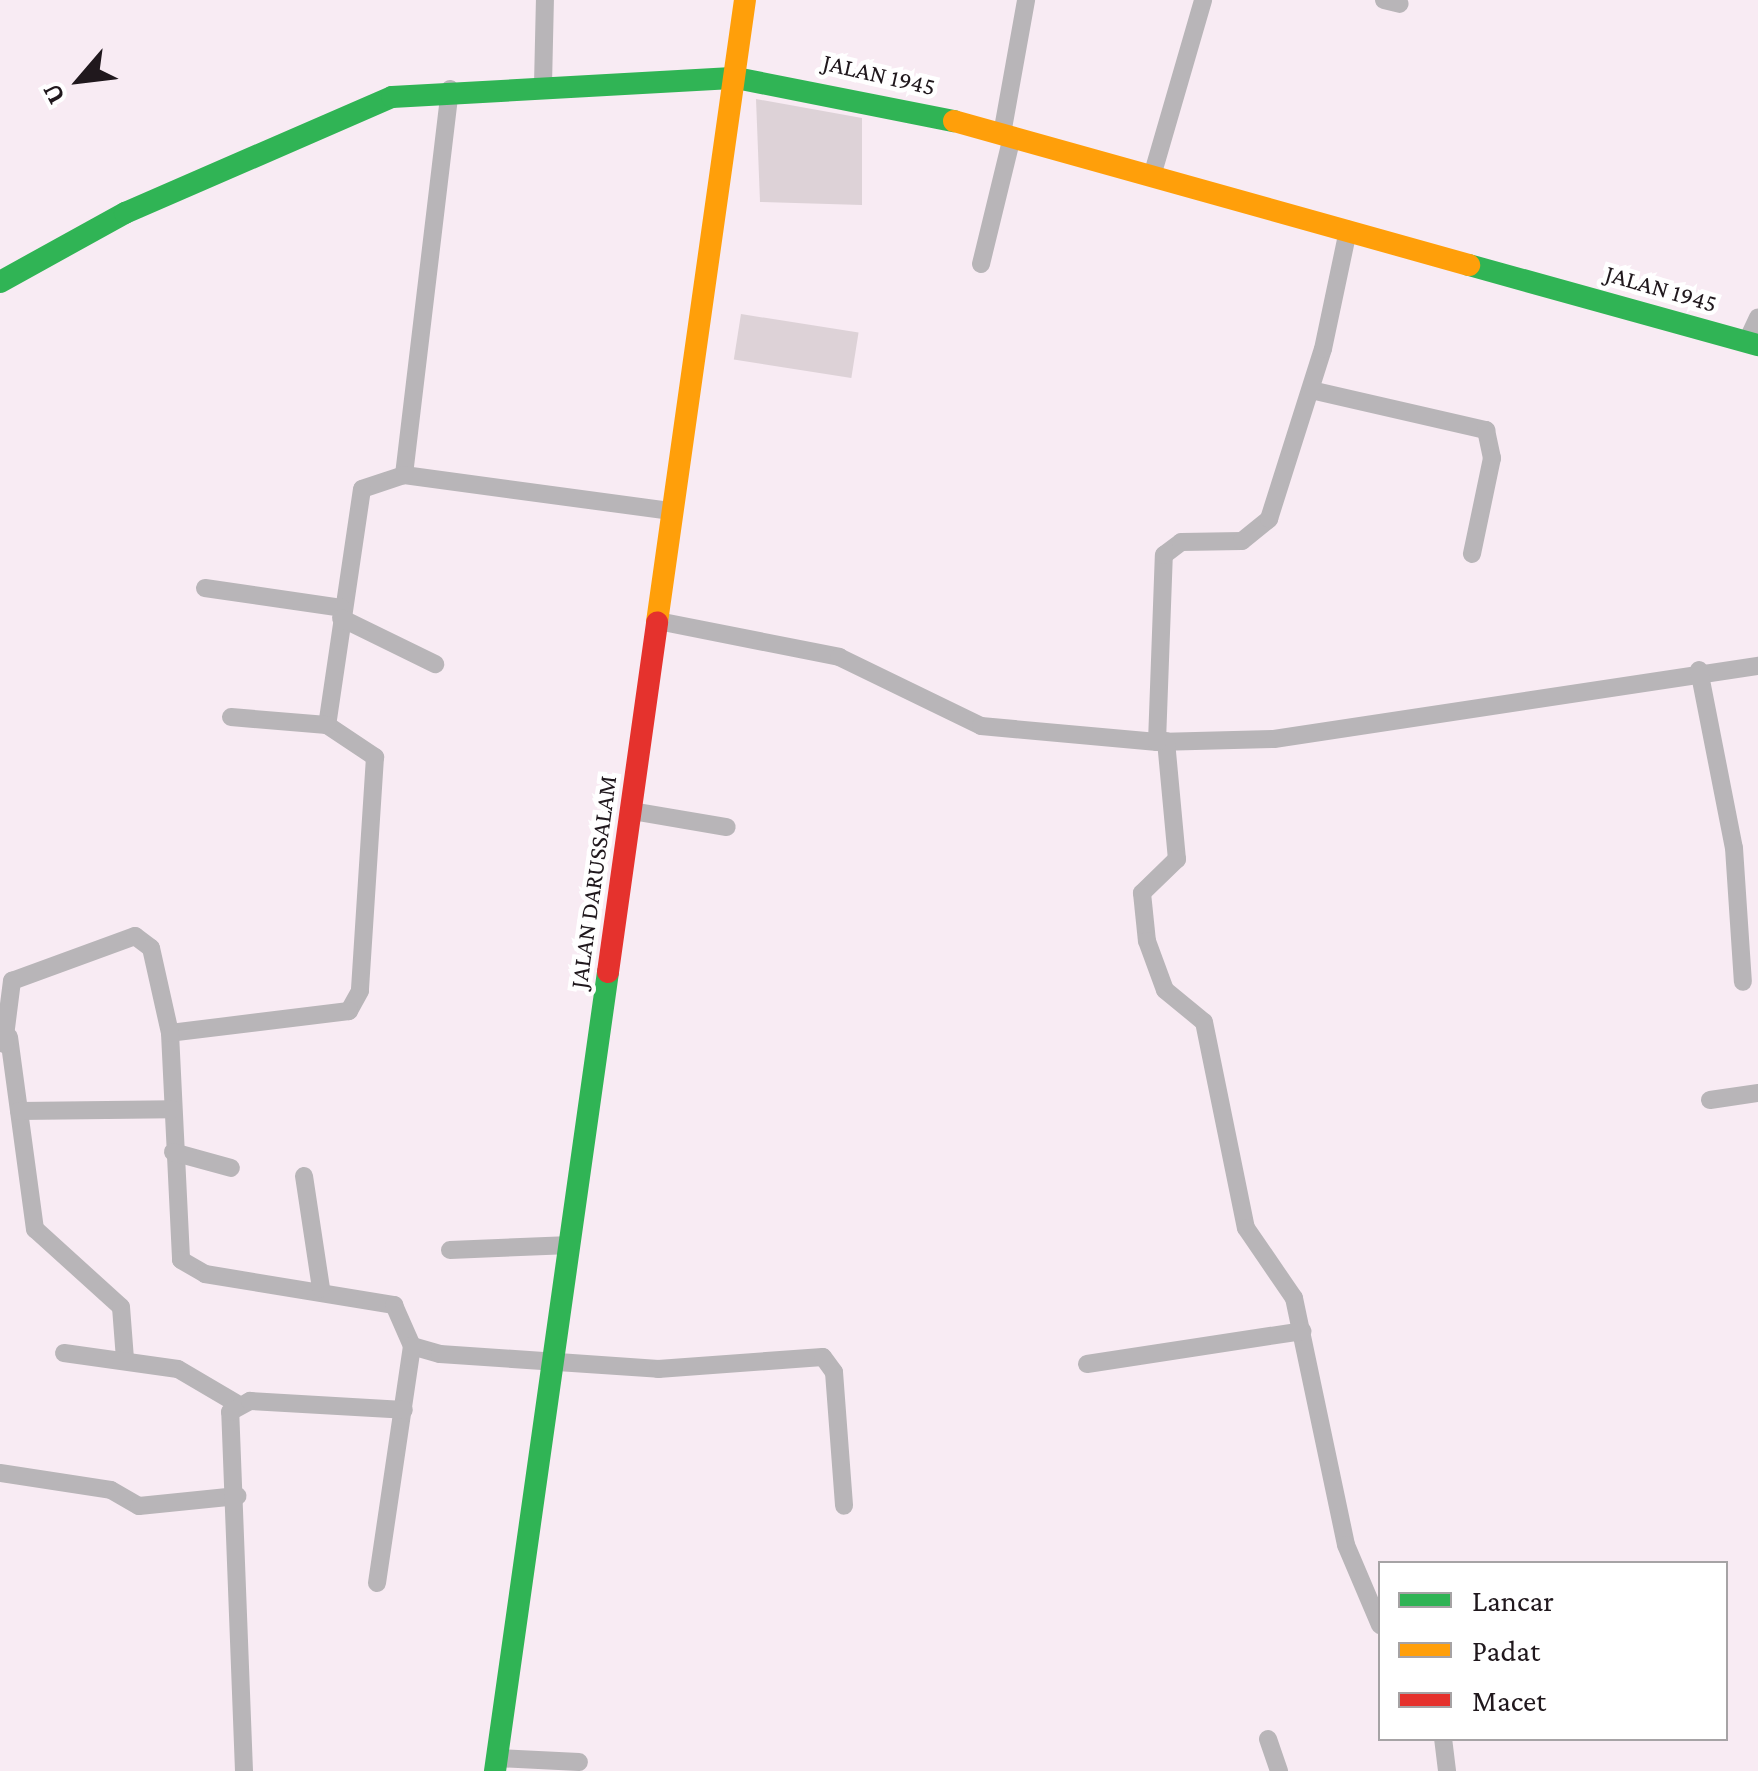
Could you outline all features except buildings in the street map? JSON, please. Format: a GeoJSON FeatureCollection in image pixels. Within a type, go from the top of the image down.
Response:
{"type":"FeatureCollection","features":[{"type":"Feature","properties":{"kind":"street"},"geometry":{"type":"LineString","coordinates":[[543,85],[545,0]]}},
{"type":"Feature","properties":{"kind":"street","name":"JALAN DARUSSALAM"},"geometry":{"type":"LineString","coordinates":[[496,1764],[744,0]]}},
{"type":"Feature","properties":{"kind":"street"},"geometry":{"type":"LineString","coordinates":[[981,264],[1007,136],[1026,0]]}},
{"type":"Feature","properties":{"kind":"street"},"geometry":{"type":"LineString","coordinates":[[1152,176],[1203,0]]}},
{"type":"Feature","properties":{"kind":"street","name":"JALAN 1945"},"geometry":{"type":"LineString","coordinates":[[0,282],[74,242],[334,118],[450,89],[736,78],[817,88],[1007,136],[1752,343]]}},
{"type":"Feature","properties":{"kind":"street"},"geometry":{"type":"LineString","coordinates":[[404,475],[450,89]]}},
{"type":"Feature","properties":{"kind":"street"},"geometry":{"type":"LineString","coordinates":[[1348,230],[1311,390],[1261,530],[1242,541],[1182,542],[1164,556],[1162,741],[1177,859],[1142,893],[1147,941],[1166,990],[1204,1022],[1246,1228],[1263,1265],[1289,1289],[1302,1332],[1346,1545],[1378,1620]]}},
{"type":"Feature","properties":{"kind":"street"},"geometry":{"type":"LineString","coordinates":[[1752,343],[1758,317]]}},
{"type":"Feature","properties":{"kind":"street"},"geometry":{"type":"LineString","coordinates":[[1311,390],[1486,430],[1492,458],[1472,554]]}},
{"type":"Feature","properties":{"kind":"street"},"geometry":{"type":"LineString","coordinates":[[327,725],[362,489],[404,475],[672,511]]}},
{"type":"Feature","properties":{"kind":"street"},"geometry":{"type":"LineString","coordinates":[[205,588],[341,613],[436,664]]}},
{"type":"Feature","properties":{"kind":"street"},"geometry":{"type":"LineString","coordinates":[[658,621],[839,656],[981,726],[1162,741],[1293,736],[1699,670],[1758,666]]}},
{"type":"Feature","properties":{"kind":"street"},"geometry":{"type":"LineString","coordinates":[[1699,670],[1734,848],[1743,982]]}},
{"type":"Feature","properties":{"kind":"street"},"geometry":{"type":"LineString","coordinates":[[170,1033],[355,1005],[375,757],[327,725],[231,717]]}},
{"type":"Feature","properties":{"kind":"street"},"geometry":{"type":"LineString","coordinates":[[632,811],[727,827]]}},
{"type":"Feature","properties":{"kind":"street"},"geometry":{"type":"LineString","coordinates":[[124,1359],[121,1307],[36,1229],[5,1042],[12,980],[135,936],[152,948],[170,1033],[173,1152],[182,1260],[205,1274],[322,1288],[402,1309],[412,1346],[377,1583]]}},
{"type":"Feature","properties":{"kind":"street"},"geometry":{"type":"LineString","coordinates":[[1710,1100],[1758,1093]]}},
{"type":"Feature","properties":{"kind":"street"},"geometry":{"type":"LineString","coordinates":[[19,1111],[172,1109]]}},
{"type":"Feature","properties":{"kind":"street"},"geometry":{"type":"LineString","coordinates":[[173,1152],[230,1168]]}},
{"type":"Feature","properties":{"kind":"street"},"geometry":{"type":"LineString","coordinates":[[304,1176],[322,1288]]}},
{"type":"Feature","properties":{"kind":"street"},"geometry":{"type":"LineString","coordinates":[[450,1250],[571,1245]]}},
{"type":"Feature","properties":{"kind":"street"},"geometry":{"type":"LineString","coordinates":[[1087,1364],[1302,1332]]}},
{"type":"Feature","properties":{"kind":"street"},"geometry":{"type":"LineString","coordinates":[[412,1346],[554,1365],[658,1369],[823,1357],[834,1372],[844,1506]]}},
{"type":"Feature","properties":{"kind":"street"},"geometry":{"type":"LineString","coordinates":[[64,1353],[178,1370],[236,1403],[404,1410]]}},
{"type":"Feature","properties":{"kind":"street"},"geometry":{"type":"LineString","coordinates":[[236,1403],[244,1771]]}},
{"type":"Feature","properties":{"kind":"street"},"geometry":{"type":"LineString","coordinates":[[0,1473],[112,1490],[139,1506],[238,1496]]}},
{"type":"Feature","properties":{"kind":"street"},"geometry":{"type":"LineString","coordinates":[[1268,1740],[1278,1771]]}},
{"type":"Feature","properties":{"kind":"street"},"geometry":{"type":"LineString","coordinates":[[1444,1741],[1447,1771]]}},
{"type":"Feature","properties":{"kind":"street"},"geometry":{"type":"LineString","coordinates":[[496,1764],[578,1762]]}},
{"type":"Feature","properties":{"kind":"traffic: fast"},"geometry":{"type":"LineString","coordinates":[[0,282],[125,213],[392,97],[736,78],[954,121]]}},
{"type":"Feature","properties":{"kind":"traffic: fast"},"geometry":{"type":"LineString","coordinates":[[1469,265],[1758,345]]}},
{"type":"Feature","properties":{"kind":"traffic: fast"},"geometry":{"type":"LineString","coordinates":[[495,1771],[608,972]]}},
{"type":"Feature","properties":{"kind":"traffic: slow"},"geometry":{"type":"LineString","coordinates":[[657,622],[745,0]]}},
{"type":"Feature","properties":{"kind":"traffic: slow"},"geometry":{"type":"LineString","coordinates":[[954,121],[1469,265]]}},
{"type":"Feature","properties":{"kind":"traffic: jam"},"geometry":{"type":"LineString","coordinates":[[608,972],[657,622]]}}]}
